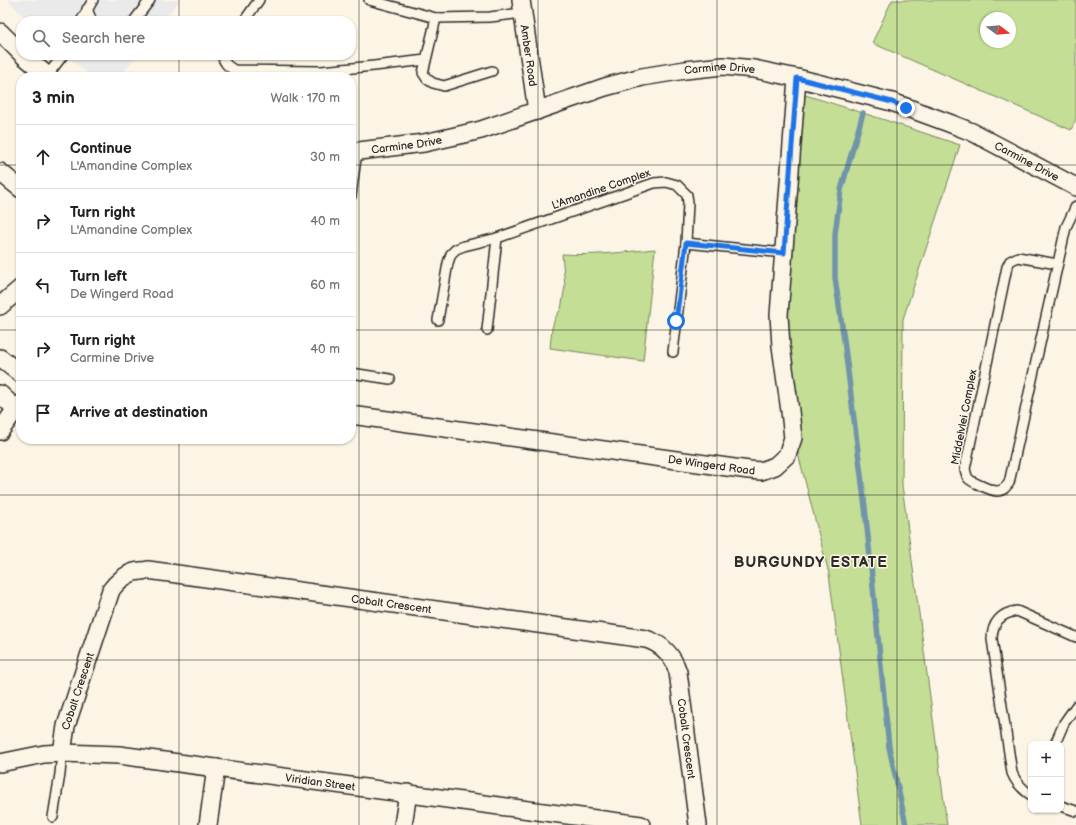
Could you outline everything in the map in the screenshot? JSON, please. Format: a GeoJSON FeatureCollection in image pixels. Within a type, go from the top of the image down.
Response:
{"type":"FeatureCollection","features":[{"type":"Feature","properties":{"kind":"street","name":"Amber Road"},"geometry":{"type":"LineString","coordinates":[[522,6],[537,111]]}},
{"type":"Feature","properties":{"kind":"street"},"geometry":{"type":"LineString","coordinates":[[0,32],[16,48]]}},
{"type":"Feature","properties":{"kind":"street"},"geometry":{"type":"LineString","coordinates":[[29,60],[43,72]]}},
{"type":"Feature","properties":{"kind":"street","name":"Carmine Drive"},"geometry":{"type":"LineString","coordinates":[[356,152],[424,143],[481,130],[605,87],[642,77],[723,66],[754,69],[797,78],[892,102],[972,132],[1076,187]]}},
{"type":"Feature","properties":{"kind":"street","name":"De Wingerd Road"},"geometry":{"type":"LineString","coordinates":[[356,416],[749,470],[761,471],[775,466],[787,455],[793,438],[781,346],[779,315],[797,78]]}},
{"type":"Feature","properties":{"kind":"street"},"geometry":{"type":"LineString","coordinates":[[0,172],[16,186]]}},
{"type":"Feature","properties":{"kind":"street"},"geometry":{"type":"LineString","coordinates":[[0,306],[16,292]]}},
{"type":"Feature","properties":{"kind":"street"},"geometry":{"type":"LineString","coordinates":[[0,358],[16,370]]}},
{"type":"Feature","properties":{"kind":"street"},"geometry":{"type":"LineString","coordinates":[[0,394],[16,405]]}},
{"type":"Feature","properties":{"kind":"street"},"geometry":{"type":"LineString","coordinates":[[0,432],[16,409]]}},
{"type":"Feature","properties":{"kind":"street","name":"Cobalt Crescent"},"geometry":{"type":"LineString","coordinates":[[62,753],[66,726],[110,590],[123,578],[133,572],[148,570],[646,639],[655,642],[672,658],[678,672],[698,825]]}},
{"type":"Feature","properties":{"kind":"street","name":"Viridian Street"},"geometry":{"type":"LineString","coordinates":[[0,763],[44,754],[62,753],[119,755],[408,794],[599,822],[641,825]]}},
{"type":"Feature","properties":{"kind":"street"},"geometry":{"type":"LineString","coordinates":[[208,825],[216,768]]}},
{"type":"Feature","properties":{"kind":"street"},"geometry":{"type":"LineString","coordinates":[[403,825],[408,794]]}},
{"type":"Feature","properties":{"kind":"lane"},"geometry":{"type":"LineString","coordinates":[[84,16],[93,0]]}},
{"type":"Feature","properties":{"kind":"lane"},"geometry":{"type":"LineString","coordinates":[[138,16],[150,0]]}},
{"type":"Feature","properties":{"kind":"lane"},"geometry":{"type":"LineString","coordinates":[[248,16],[259,0]]}},
{"type":"Feature","properties":{"kind":"lane"},"geometry":{"type":"LineString","coordinates":[[369,0],[436,18],[490,18],[522,6]]}},
{"type":"Feature","properties":{"kind":"lane"},"geometry":{"type":"LineString","coordinates":[[87,9],[90,16]]}},
{"type":"Feature","properties":{"kind":"lane"},"geometry":{"type":"LineString","coordinates":[[436,18],[424,73],[427,79],[433,84],[444,86],[492,71]]}},
{"type":"Feature","properties":{"kind":"lane"},"geometry":{"type":"LineString","coordinates":[[51,72],[59,60]]}},
{"type":"Feature","properties":{"kind":"lane"},"geometry":{"type":"LineString","coordinates":[[223,60],[227,67],[234,70],[321,71],[426,60]]}},
{"type":"Feature","properties":{"kind":"lane","name":"L'Amandine Complex"},"geometry":{"type":"LineString","coordinates":[[438,320],[450,254],[456,249],[498,238],[654,183],[666,182],[677,185],[687,195],[688,203],[686,243],[673,352]]}},
{"type":"Feature","properties":{"kind":"lane","name":"Middelvlei Complex"},"geometry":{"type":"LineString","coordinates":[[1057,264],[1018,257],[1010,260],[1007,267],[966,469],[966,474],[971,480],[996,491],[1002,490],[1010,483],[1057,264],[1066,227],[1076,206]]}},
{"type":"Feature","properties":{"kind":"lane"},"geometry":{"type":"LineString","coordinates":[[487,330],[498,238]]}},
{"type":"Feature","properties":{"kind":"lane"},"geometry":{"type":"LineString","coordinates":[[686,243],[784,253]]}},
{"type":"Feature","properties":{"kind":"lane"},"geometry":{"type":"LineString","coordinates":[[356,374],[390,379]]}},
{"type":"Feature","properties":{"kind":"lane"},"geometry":{"type":"LineString","coordinates":[[1028,792],[1019,785],[1012,773],[992,632],[994,626],[1003,615],[1017,611],[1076,637]]}},
{"type":"Feature","properties":{"kind":"lane"},"geometry":{"type":"LineString","coordinates":[[1056,741],[1064,723],[1076,706]]}},
{"type":"Feature","properties":{"kind":"lane"},"geometry":{"type":"LineString","coordinates":[[53,817],[62,753]]}},
{"type":"Feature","properties":{"kind":"lane"},"geometry":{"type":"LineString","coordinates":[[1064,807],[1076,812]]}},
{"type":"Feature","properties":{"kind":"shaded area"},"geometry":{"type":"Polygon","coordinates":[[[8,0],[180,0],[167,16],[23,16],[8,0]]]}},
{"type":"Feature","properties":{"kind":"shaded area"},"geometry":{"type":"Polygon","coordinates":[[[71,60],[133,60],[124,72],[87,72],[71,60]]]}},
{"type":"Feature","properties":{"kind":"green space"},"geometry":{"type":"Polygon","coordinates":[[[892,0],[1076,0],[1076,119],[1071,130],[872,43],[892,0]]]}},
{"type":"Feature","properties":{"kind":"green space"},"geometry":{"type":"Polygon","coordinates":[[[796,92],[960,145],[903,319],[902,485],[947,825],[862,825],[829,574],[794,438],[781,347],[796,92]]]}},
{"type":"Feature","properties":{"kind":"green space"},"geometry":{"type":"Polygon","coordinates":[[[655,249],[643,361],[550,348],[552,328],[555,318],[561,309],[565,286],[562,254],[597,254],[655,249]]]}},
{"type":"Feature","properties":{"kind":"waterway"},"geometry":{"type":"LineString","coordinates":[[863,113],[841,190],[835,234],[835,278],[865,507],[889,747],[906,825]]}},
{"type":"Feature","properties":{"kind":"district","name":"BURGUNDY ESTATE"},"geometry":{"type":"Point","coordinates":[811,562]}},
{"type":"Feature","properties":{"kind":"route"},"geometry":{"type":"LineString","coordinates":[[676,321],[686,243],[784,253],[797,78],[892,102],[906,108]]}}]}
